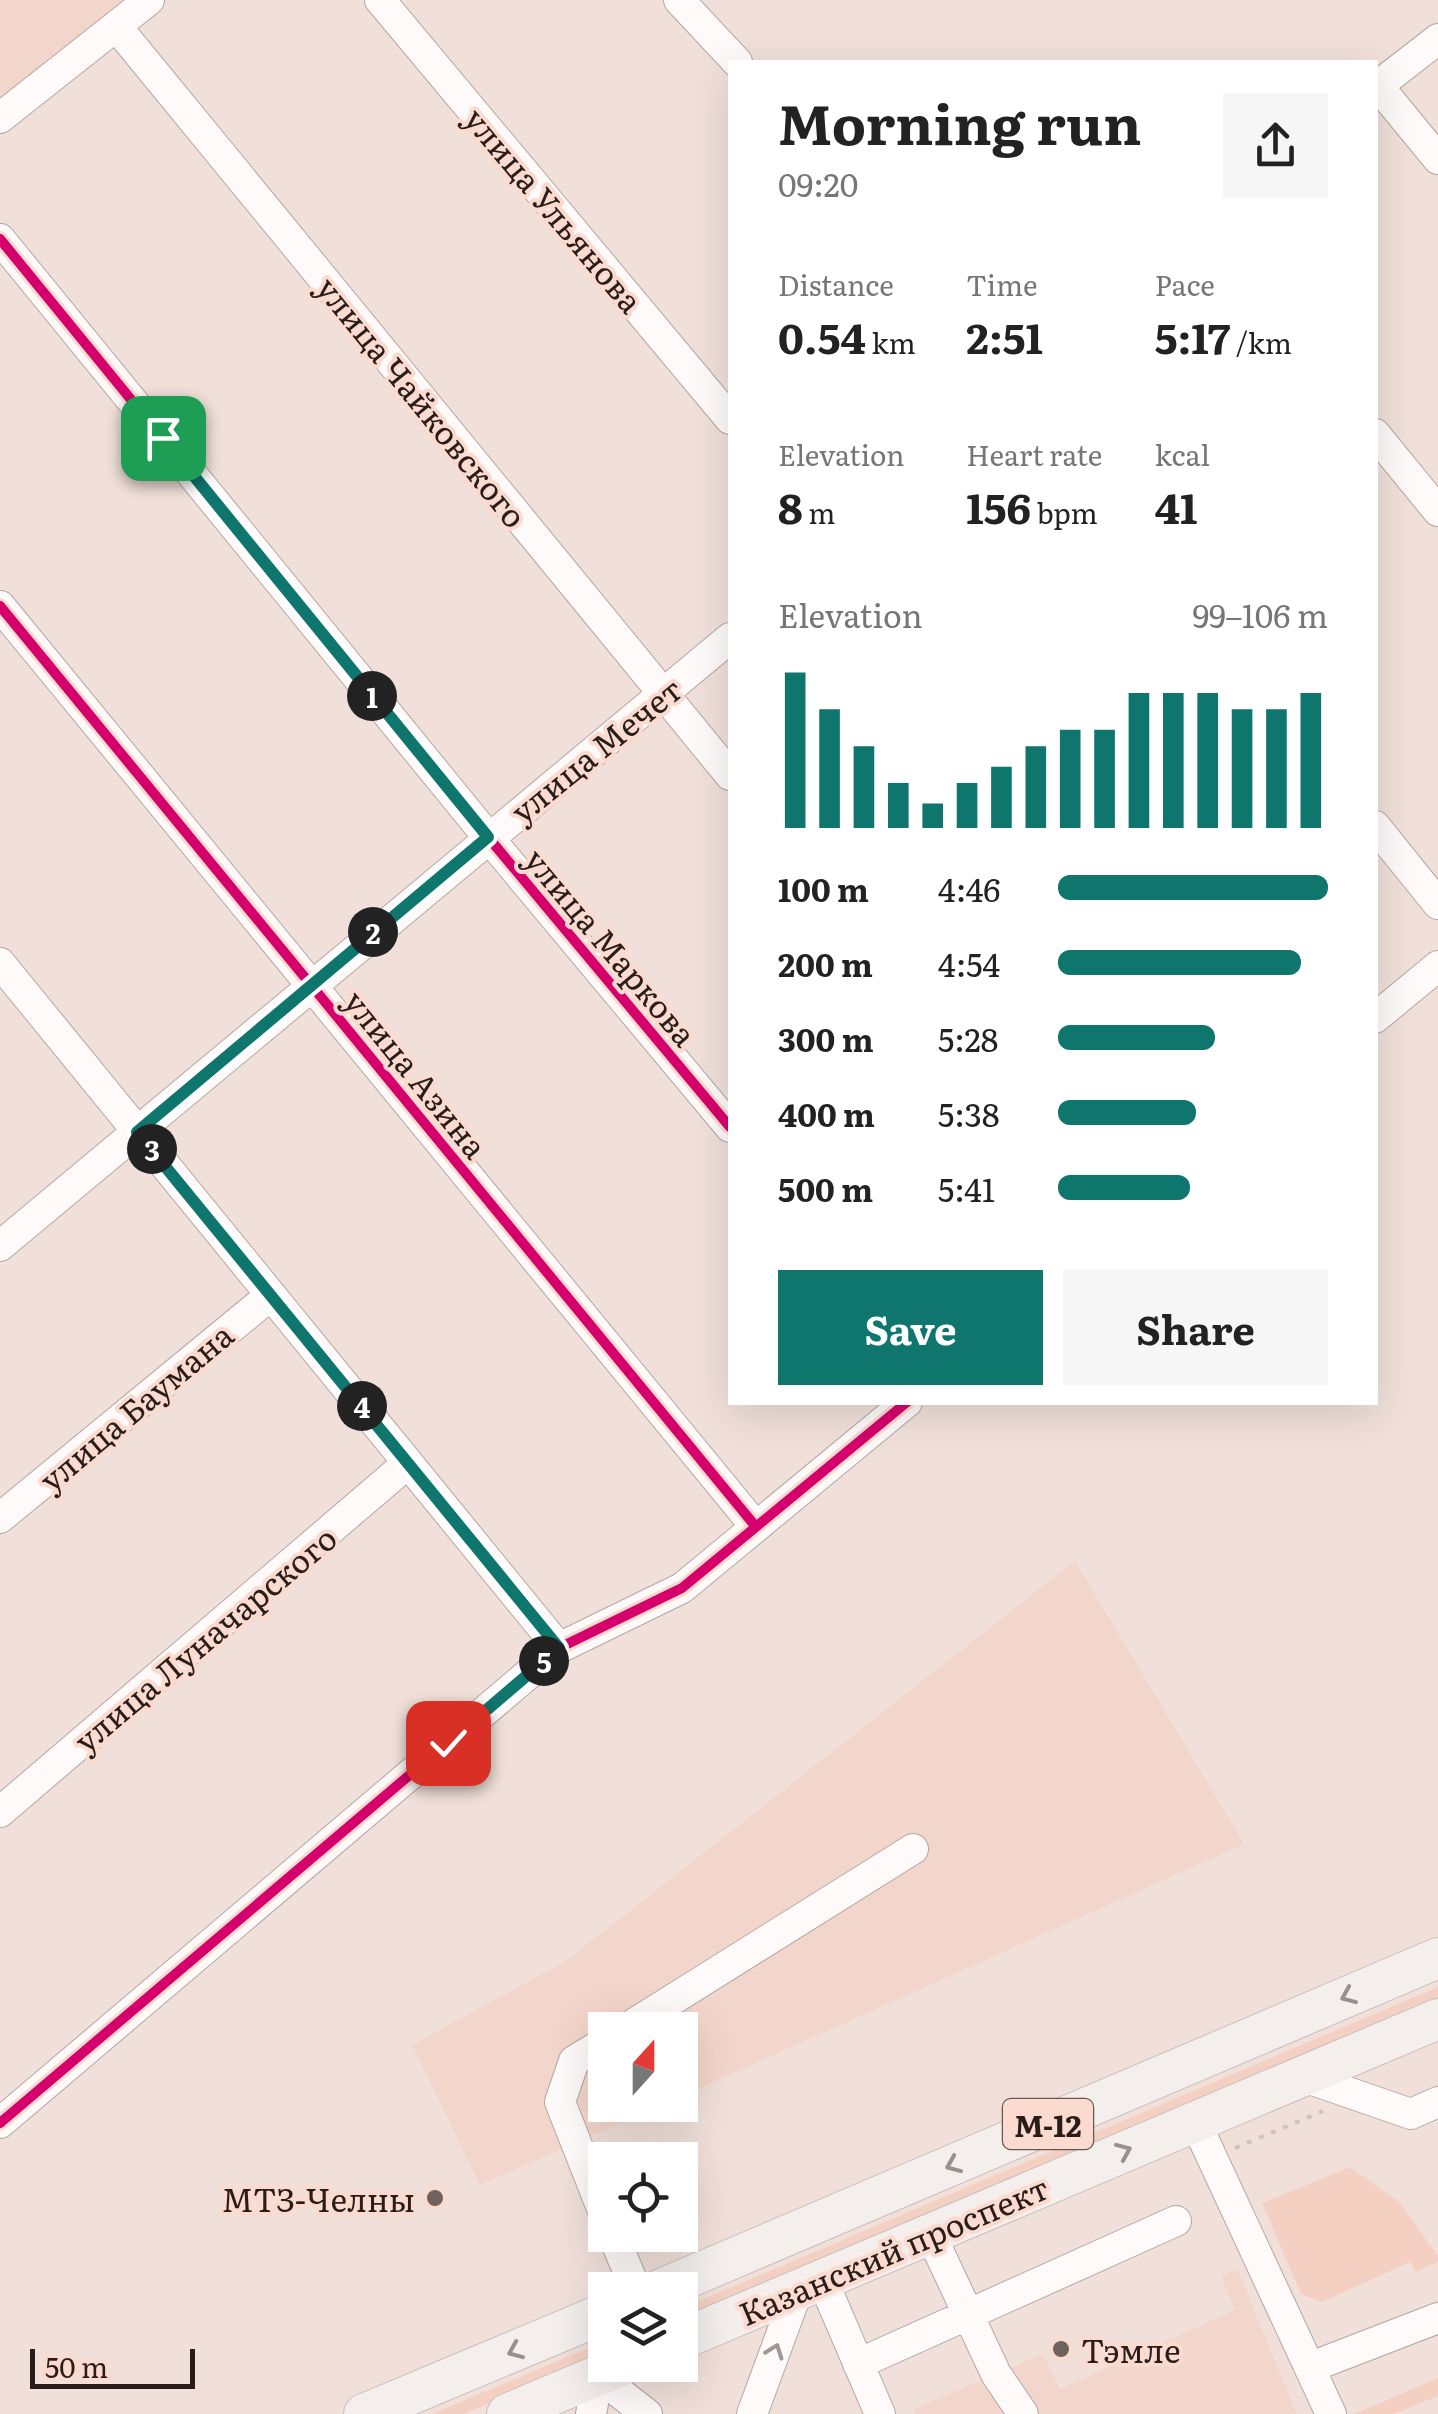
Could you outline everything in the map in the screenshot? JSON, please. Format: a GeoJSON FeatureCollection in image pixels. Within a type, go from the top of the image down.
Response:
{"type":"FeatureCollection","features":[{"type":"Feature","properties":{"kind":"main road","name":"Казанский проспект"},"geometry":{"type":"LineString","coordinates":[[698,2273],[1438,1958]]}},
{"type":"Feature","properties":{"kind":"main road","name":"Казанский проспект"},"geometry":{"type":"LineString","coordinates":[[698,2332],[1438,2018]]}},
{"type":"Feature","properties":{"kind":"main road"},"geometry":{"type":"LineString","coordinates":[[364,2414],[588,2320]]}},
{"type":"Feature","properties":{"kind":"main road"},"geometry":{"type":"LineString","coordinates":[[507,2414],[604,2385]]}},
{"type":"Feature","properties":{"kind":"street"},"geometry":{"type":"LineString","coordinates":[[0,118],[150,0]]}},
{"type":"Feature","properties":{"kind":"street","name":"улица Ульянова"},"geometry":{"type":"LineString","coordinates":[[380,0],[728,417]]}},
{"type":"Feature","properties":{"kind":"street"},"geometry":{"type":"LineString","coordinates":[[680,0],[735,60]]}},
{"type":"Feature","properties":{"kind":"street","name":"улица Чайковского"},"geometry":{"type":"LineString","coordinates":[[116,26],[728,773]]}},
{"type":"Feature","properties":{"kind":"street"},"geometry":{"type":"LineString","coordinates":[[1378,85],[1438,39]]}},
{"type":"Feature","properties":{"kind":"street"},"geometry":{"type":"LineString","coordinates":[[1378,89],[1438,158]]}},
{"type":"Feature","properties":{"kind":"street","name":"улица Маркова"},"geometry":{"type":"LineString","coordinates":[[0,239],[728,1126]]}},
{"type":"Feature","properties":{"kind":"street"},"geometry":{"type":"LineString","coordinates":[[1378,438],[1438,511]]}},
{"type":"Feature","properties":{"kind":"street","name":"улица Азина"},"geometry":{"type":"LineString","coordinates":[[0,606],[756,1527]]}},
{"type":"Feature","properties":{"kind":"street","name":"улица Мечет"},"geometry":{"type":"LineString","coordinates":[[0,1246],[728,640]]}},
{"type":"Feature","properties":{"kind":"street"},"geometry":{"type":"LineString","coordinates":[[1378,830],[1438,904]]}},
{"type":"Feature","properties":{"kind":"street"},"geometry":{"type":"LineString","coordinates":[[0,963],[559,1648]]}},
{"type":"Feature","properties":{"kind":"street"},"geometry":{"type":"LineString","coordinates":[[1378,1016],[1438,966]]}},
{"type":"Feature","properties":{"kind":"street","name":"улица Баумана"},"geometry":{"type":"LineString","coordinates":[[0,1518],[270,1295]]}},
{"type":"Feature","properties":{"kind":"street"},"geometry":{"type":"LineString","coordinates":[[0,2123],[559,1648],[682,1588],[903,1405]]}},
{"type":"Feature","properties":{"kind":"street","name":"улица Луначарского"},"geometry":{"type":"LineString","coordinates":[[0,1812],[408,1464]]}},
{"type":"Feature","properties":{"kind":"street"},"geometry":{"type":"LineString","coordinates":[[653,2012],[913,1849]]}},
{"type":"Feature","properties":{"kind":"street"},"geometry":{"type":"LineString","coordinates":[[588,2053],[574,2062],[560,2102],[588,2173]]}},
{"type":"Feature","properties":{"kind":"street"},"geometry":{"type":"LineString","coordinates":[[1301,2076],[1429,2114]]}},
{"type":"Feature","properties":{"kind":"street"},"geometry":{"type":"LineString","coordinates":[[1194,2121],[1330,2414]]}},
{"type":"Feature","properties":{"kind":"street"},"geometry":{"type":"LineString","coordinates":[[858,2364],[1176,2222]]}},
{"type":"Feature","properties":{"kind":"street"},"geometry":{"type":"LineString","coordinates":[[930,2233],[996,2374],[1023,2414]]}},
{"type":"Feature","properties":{"kind":"street"},"geometry":{"type":"LineString","coordinates":[[810,2284],[858,2364],[880,2414]]}},
{"type":"Feature","properties":{"kind":"street"},"geometry":{"type":"LineString","coordinates":[[752,2414],[810,2284]]}},
{"type":"Feature","properties":{"kind":"street"},"geometry":{"type":"LineString","coordinates":[[1311,2367],[1438,2318]]}},
{"type":"Feature","properties":{"kind":"street"},"geometry":{"type":"LineString","coordinates":[[604,2385],[647,2414]]}},
{"type":"Feature","properties":{"kind":"path"},"geometry":{"type":"LineString","coordinates":[[1212,2157],[1360,2096]]}},
{"type":"Feature","properties":{"kind":"shaded area"},"geometry":{"type":"Polygon","coordinates":[[[0,0],[132,0],[0,105],[0,0]]]}},
{"type":"Feature","properties":{"kind":"shaded area"},"geometry":{"type":"Polygon","coordinates":[[[1075,1561],[1244,1844],[698,2089],[698,2012],[588,2012],[588,2122],[623,2122],[480,2185],[412,2045],[566,1961],[1075,1561]]]}},
{"type":"Feature","properties":{"kind":"shaded area"},"geometry":{"type":"Polygon","coordinates":[[[1438,1987],[1438,2000],[698,2314],[698,2301],[1438,1987]]]}},
{"type":"Feature","properties":{"kind":"shaded area"},"geometry":{"type":"Polygon","coordinates":[[[1350,2167],[1400,2203],[1438,2256],[1438,2262],[1416,2272],[1410,2262],[1322,2302],[1301,2294],[1262,2203],[1350,2167]]]}},
{"type":"Feature","properties":{"kind":"shaded area"},"geometry":{"type":"Polygon","coordinates":[[[1237,2269],[1297,2414],[916,2414],[914,2409],[1043,2354],[1060,2389],[1235,2310],[1221,2276],[1237,2269]]]}},
{"type":"Feature","properties":{"kind":"shaded area"},"geometry":{"type":"Polygon","coordinates":[[[588,2348],[588,2361],[464,2414],[432,2414],[588,2348]]]}},
{"type":"Feature","properties":{"kind":"shaded area"},"geometry":{"type":"Polygon","coordinates":[[[1438,2378],[1438,2396],[1394,2414],[1354,2414],[1438,2378]]]}},
{"type":"Feature","properties":{"kind":"cycle path"},"geometry":{"type":"LineString","coordinates":[[0,239],[728,1125]]}},
{"type":"Feature","properties":{"kind":"cycle path"},"geometry":{"type":"LineString","coordinates":[[0,606],[756,1527]]}},
{"type":"Feature","properties":{"kind":"cycle path"},"geometry":{"type":"LineString","coordinates":[[0,2123],[559,1648],[682,1588],[903,1405]]}},
{"type":"Feature","properties":{"kind":"place","name":"МТЗ-Челны"},"geometry":{"type":"Point","coordinates":[435,2198]}},
{"type":"Feature","properties":{"kind":"place","name":"Тэмле"},"geometry":{"type":"Point","coordinates":[1061,2349]}},
{"type":"Feature","properties":{"kind":"route"},"geometry":{"type":"LineString","coordinates":[[163,438],[488,837],[137,1132],[559,1648],[448,1743]]}}]}
